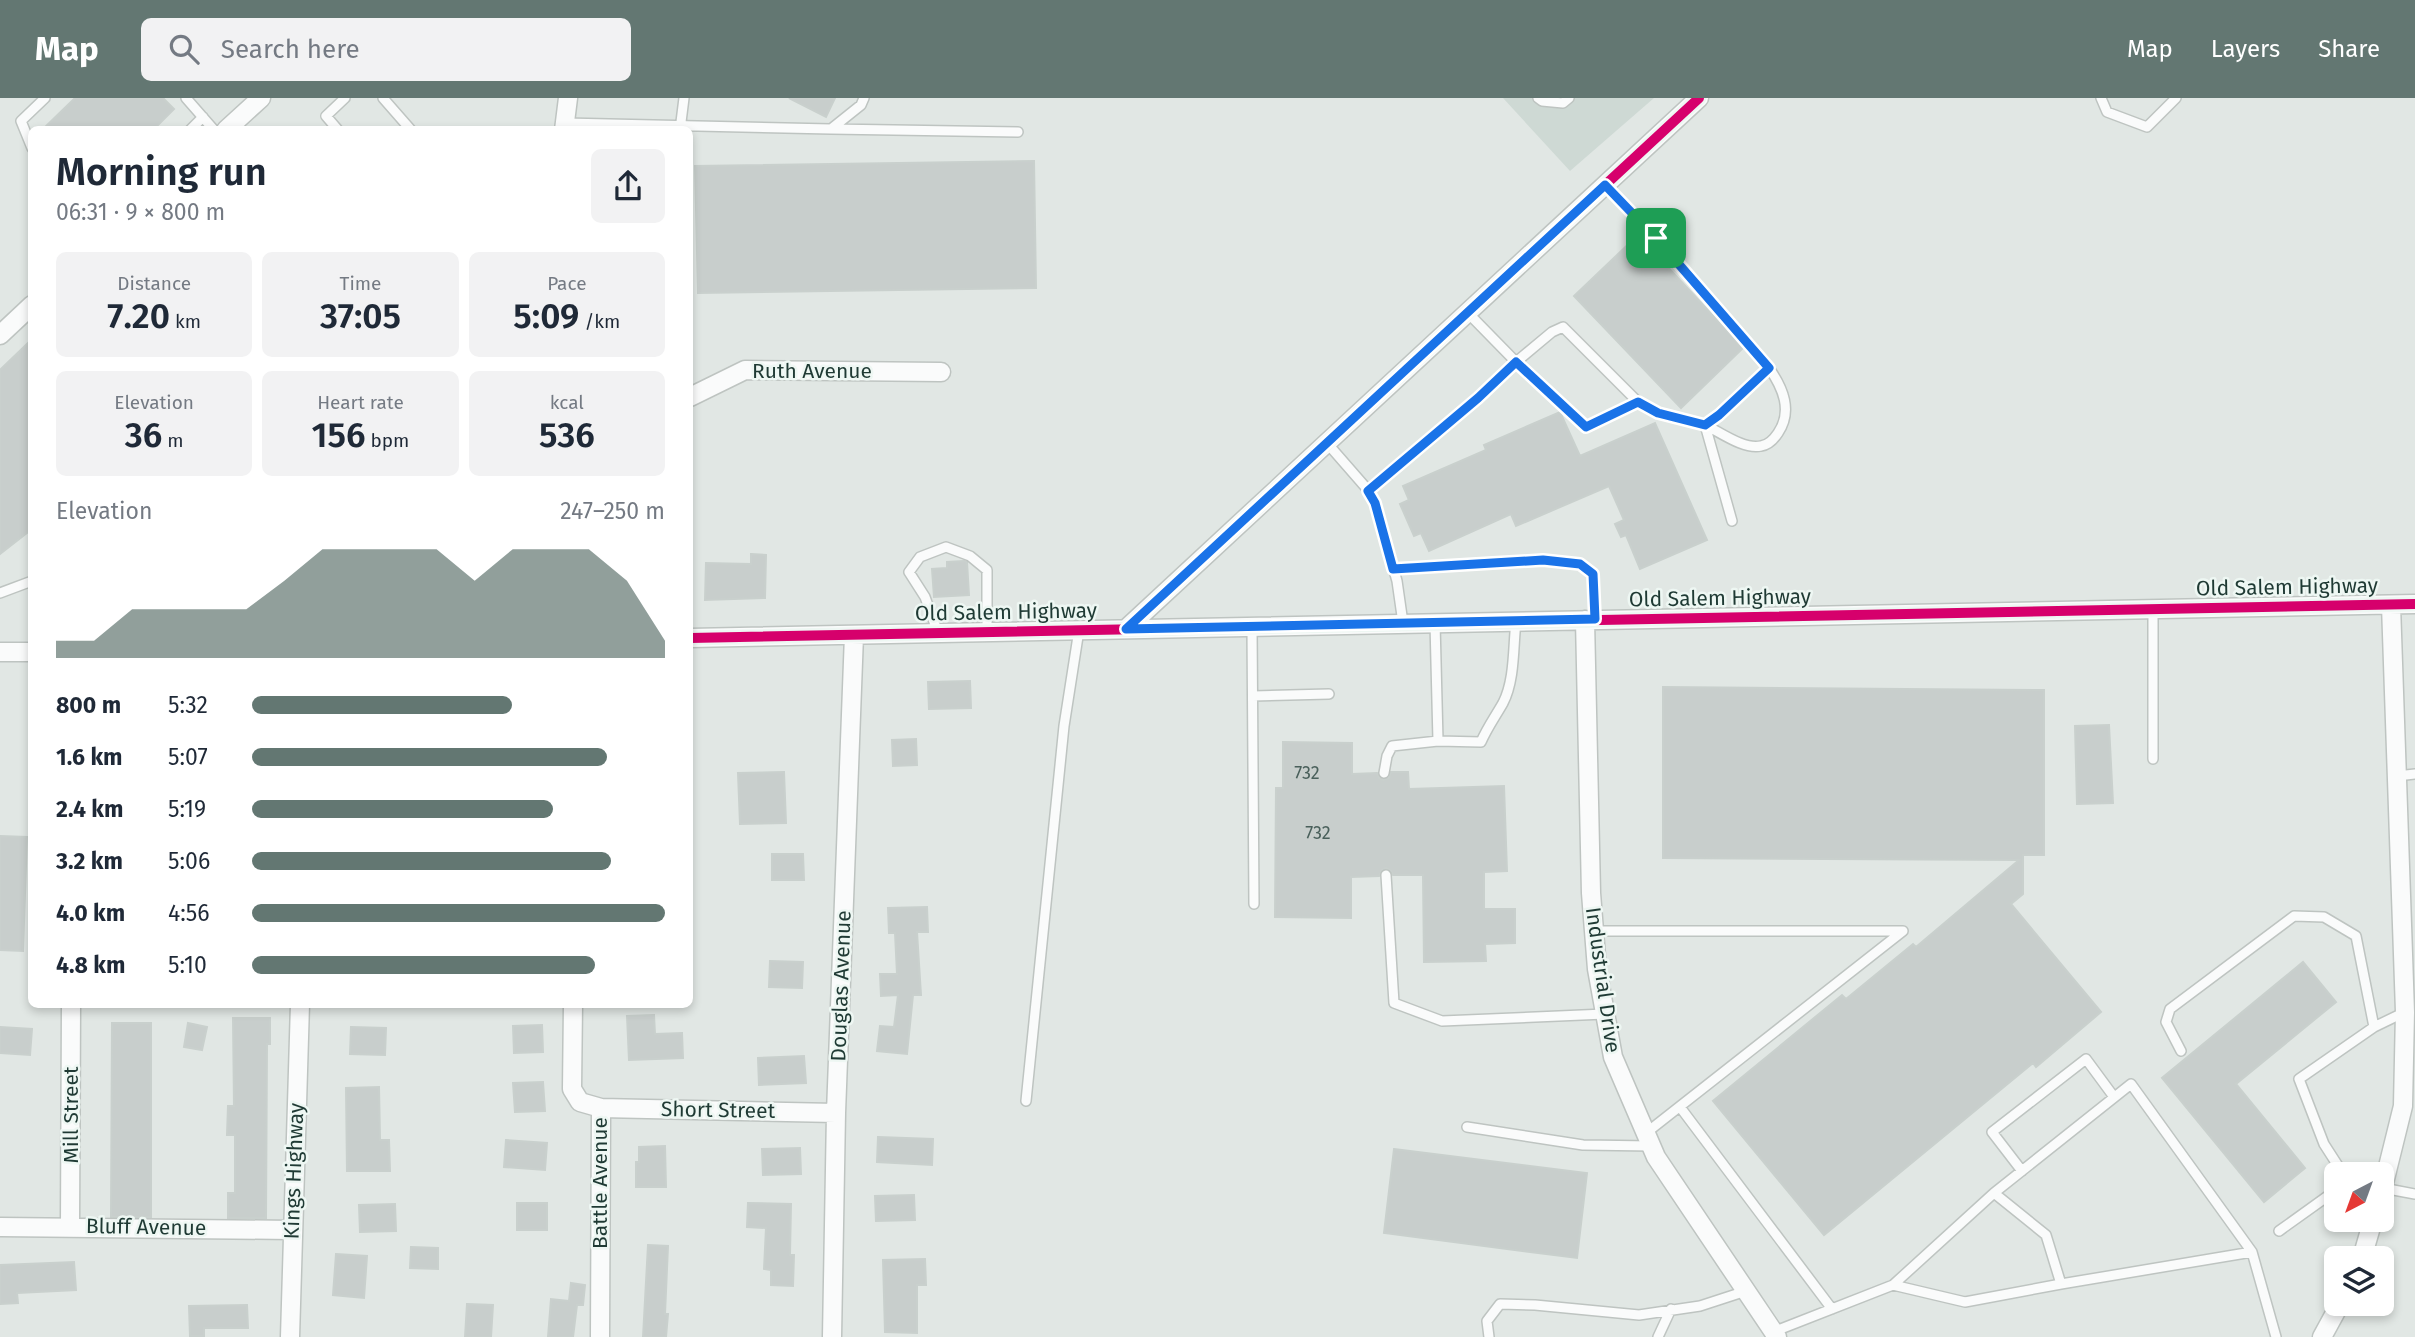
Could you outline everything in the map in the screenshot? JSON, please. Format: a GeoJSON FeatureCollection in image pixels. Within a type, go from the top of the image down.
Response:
{"type":"FeatureCollection","features":[{"type":"Feature","properties":{"kind":"street"},"geometry":{"type":"LineString","coordinates":[[230,126],[261,98]]}},
{"type":"Feature","properties":{"kind":"street"},"geometry":{"type":"LineString","coordinates":[[564,126],[568,98]]}},
{"type":"Feature","properties":{"kind":"street"},"geometry":{"type":"LineString","coordinates":[[1126,629],[1699,98]]}},
{"type":"Feature","properties":{"kind":"street"},"geometry":{"type":"LineString","coordinates":[[0,335],[28,309]]}},
{"type":"Feature","properties":{"kind":"street","name":"Ruth Avenue"},"geometry":{"type":"LineString","coordinates":[[693,396],[745,370],[941,372]]}},
{"type":"Feature","properties":{"kind":"street","name":"Old Salem Highway"},"geometry":{"type":"LineString","coordinates":[[693,638],[2415,604]]}},
{"type":"Feature","properties":{"kind":"street"},"geometry":{"type":"LineString","coordinates":[[2390,605],[2406,775],[2409,946],[2409,1109],[2390,1162]]}},
{"type":"Feature","properties":{"kind":"street","name":"Industrial Drive"},"geometry":{"type":"LineString","coordinates":[[1590,620],[1591,893],[1597,969],[1613,1057],[1656,1157],[1775,1335]]}},
{"type":"Feature","properties":{"kind":"street","name":"Douglas Avenue"},"geometry":{"type":"LineString","coordinates":[[832,1337],[836,1112],[855,635]]}},
{"type":"Feature","properties":{"kind":"street"},"geometry":{"type":"LineString","coordinates":[[0,652],[28,652]]}},
{"type":"Feature","properties":{"kind":"street","name":"Mill Street"},"geometry":{"type":"LineString","coordinates":[[70,1226],[71,1008]]}},
{"type":"Feature","properties":{"kind":"street","name":"Kings Highway"},"geometry":{"type":"LineString","coordinates":[[290,1337],[300,1008]]}},
{"type":"Feature","properties":{"kind":"street","name":"Battle Avenue"},"geometry":{"type":"LineString","coordinates":[[573,1008],[572,1089],[580,1102],[601,1108],[600,1337]]}},
{"type":"Feature","properties":{"kind":"street","name":"Short Street"},"geometry":{"type":"LineString","coordinates":[[601,1108],[836,1112]]}},
{"type":"Feature","properties":{"kind":"street","name":"Bluff Avenue"},"geometry":{"type":"LineString","coordinates":[[0,1227],[292,1230]]}},
{"type":"Feature","properties":{"kind":"street"},"geometry":{"type":"LineString","coordinates":[[2322,1337],[2333,1316]]}},
{"type":"Feature","properties":{"kind":"lane"},"geometry":{"type":"LineString","coordinates":[[28,138],[21,121],[45,98]]}},
{"type":"Feature","properties":{"kind":"lane"},"geometry":{"type":"LineString","coordinates":[[186,98],[211,126]]}},
{"type":"Feature","properties":{"kind":"lane"},"geometry":{"type":"LineString","coordinates":[[335,126],[326,116],[345,98]]}},
{"type":"Feature","properties":{"kind":"lane"},"geometry":{"type":"LineString","coordinates":[[383,98],[408,126]]}},
{"type":"Feature","properties":{"kind":"lane"},"geometry":{"type":"LineString","coordinates":[[680,126],[684,98]]}},
{"type":"Feature","properties":{"kind":"lane"},"geometry":{"type":"LineString","coordinates":[[831,130],[861,105],[864,98]]}},
{"type":"Feature","properties":{"kind":"lane"},"geometry":{"type":"LineString","coordinates":[[1538,98],[1542,101],[1563,103],[1569,98]]}},
{"type":"Feature","properties":{"kind":"lane"},"geometry":{"type":"LineString","coordinates":[[2101,98],[2107,112],[2147,127],[2176,98]]}},
{"type":"Feature","properties":{"kind":"lane"},"geometry":{"type":"LineString","coordinates":[[194,126],[203,117]]}},
{"type":"Feature","properties":{"kind":"lane"},"geometry":{"type":"LineString","coordinates":[[693,128],[1018,132]]}},
{"type":"Feature","properties":{"kind":"lane"},"geometry":{"type":"LineString","coordinates":[[1368,491],[1478,398],[1516,362],[1552,332],[1563,327],[1638,402],[1658,413],[1705,425],[1740,443],[1760,447],[1773,440],[1784,425],[1787,408],[1779,383],[1656,238],[1605,185]]}},
{"type":"Feature","properties":{"kind":"lane"},"geometry":{"type":"LineString","coordinates":[[1468,313],[1586,427],[1638,402]]}},
{"type":"Feature","properties":{"kind":"lane"},"geometry":{"type":"LineString","coordinates":[[1705,425],[1769,368]]}},
{"type":"Feature","properties":{"kind":"lane"},"geometry":{"type":"LineString","coordinates":[[1705,425],[1732,521]]}},
{"type":"Feature","properties":{"kind":"lane"},"geometry":{"type":"LineString","coordinates":[[1327,443],[1375,503],[1393,569],[1404,624]]}},
{"type":"Feature","properties":{"kind":"lane"},"geometry":{"type":"LineString","coordinates":[[938,633],[925,597],[909,572],[920,557],[946,547],[970,556],[987,570],[987,632]]}},
{"type":"Feature","properties":{"kind":"lane"},"geometry":{"type":"LineString","coordinates":[[1393,569],[1543,560],[1580,564],[1593,574],[1590,620]]}},
{"type":"Feature","properties":{"kind":"lane"},"geometry":{"type":"LineString","coordinates":[[0,593],[28,583]]}},
{"type":"Feature","properties":{"kind":"lane"},"geometry":{"type":"LineString","coordinates":[[2153,609],[2153,759]]}},
{"type":"Feature","properties":{"kind":"lane"},"geometry":{"type":"LineString","coordinates":[[1384,773],[1392,746],[1438,741],[1481,742],[1503,702],[1510,682],[1516,621]]}},
{"type":"Feature","properties":{"kind":"lane"},"geometry":{"type":"LineString","coordinates":[[1435,623],[1438,741]]}},
{"type":"Feature","properties":{"kind":"lane"},"geometry":{"type":"LineString","coordinates":[[1252,627],[1254,905]]}},
{"type":"Feature","properties":{"kind":"lane"},"geometry":{"type":"LineString","coordinates":[[1026,1101],[1063,740],[1079,630]]}},
{"type":"Feature","properties":{"kind":"lane"},"geometry":{"type":"LineString","coordinates":[[1253,696],[1329,694]]}},
{"type":"Feature","properties":{"kind":"lane"},"geometry":{"type":"LineString","coordinates":[[1386,875],[1394,1003],[1442,1021],[1605,1014]]}},
{"type":"Feature","properties":{"kind":"lane"},"geometry":{"type":"LineString","coordinates":[[2181,1051],[2166,1021],[2170,1009],[2294,916],[2324,917],[2356,936],[2374,1027]]}},
{"type":"Feature","properties":{"kind":"lane"},"geometry":{"type":"LineString","coordinates":[[1467,1127],[1583,1145],[1649,1140],[1680,1107],[1903,931],[1594,932]]}},
{"type":"Feature","properties":{"kind":"lane"},"geometry":{"type":"LineString","coordinates":[[2335,1162],[2324,1144],[2299,1079],[2408,1003]]}},
{"type":"Feature","properties":{"kind":"lane"},"geometry":{"type":"LineString","coordinates":[[2022,1171],[1992,1132],[2086,1059],[2114,1097]]}},
{"type":"Feature","properties":{"kind":"lane"},"geometry":{"type":"LineString","coordinates":[[1775,1335],[1893,1285],[1994,1193],[2131,1084],[2252,1252],[2276,1337]]}},
{"type":"Feature","properties":{"kind":"lane"},"geometry":{"type":"LineString","coordinates":[[1680,1107],[1832,1309]]}},
{"type":"Feature","properties":{"kind":"lane"},"geometry":{"type":"LineString","coordinates":[[2394,1189],[2415,1194]]}},
{"type":"Feature","properties":{"kind":"lane"},"geometry":{"type":"LineString","coordinates":[[1994,1193],[2046,1235],[2061,1284]]}},
{"type":"Feature","properties":{"kind":"lane"},"geometry":{"type":"LineString","coordinates":[[2279,1231],[2324,1199]]}},
{"type":"Feature","properties":{"kind":"lane"},"geometry":{"type":"LineString","coordinates":[[1893,1285],[1965,1302],[2252,1252]]}},
{"type":"Feature","properties":{"kind":"lane"},"geometry":{"type":"LineString","coordinates":[[1489,1337],[1487,1321],[1500,1304],[1639,1315],[1700,1306],[1746,1291]]}},
{"type":"Feature","properties":{"kind":"lane"},"geometry":{"type":"LineString","coordinates":[[1658,1337],[1671,1309]]}},
{"type":"Feature","properties":{"kind":"shaded area"},"geometry":{"type":"Polygon","coordinates":[[[1503,98],[1654,98],[1570,171],[1503,98]]]}},
{"type":"Feature","properties":{"kind":"building"},"geometry":{"type":"Polygon","coordinates":[[[75,98],[163,98],[174,109],[157,126],[46,126],[75,98]]]}},
{"type":"Feature","properties":{"kind":"building"},"geometry":{"type":"Polygon","coordinates":[[[789,98],[835,98],[826,117],[789,98]]]}},
{"type":"Feature","properties":{"kind":"building"},"geometry":{"type":"Polygon","coordinates":[[[1034,161],[1036,288],[698,293],[695,166],[1034,161]]]}},
{"type":"Feature","properties":{"kind":"building"},"geometry":{"type":"Polygon","coordinates":[[[1638,235],[1743,348],[1681,408],[1574,296],[1638,235]]]}},
{"type":"Feature","properties":{"kind":"building"},"geometry":{"type":"Polygon","coordinates":[[[28,343],[28,532],[0,554],[0,370],[28,343]]]}},
{"type":"Feature","properties":{"kind":"building"},"geometry":{"type":"Polygon","coordinates":[[[1560,412],[1580,456],[1655,423],[1707,540],[1640,569],[1626,535],[1621,537],[1615,524],[1624,520],[1609,486],[1516,526],[1511,514],[1429,551],[1421,533],[1414,536],[1400,504],[1409,500],[1403,486],[1486,450],[1484,445],[1560,412]]]}},
{"type":"Feature","properties":{"kind":"building"},"geometry":{"type":"Polygon","coordinates":[[[751,554],[766,555],[765,598],[705,600],[706,563],[751,564],[751,554]]]}},
{"type":"Feature","properties":{"kind":"building"},"geometry":{"type":"Polygon","coordinates":[[[947,562],[967,562],[969,595],[934,597],[932,569],[947,568],[947,562]]]}},
{"type":"Feature","properties":{"kind":"building"},"geometry":{"type":"Polygon","coordinates":[[[970,681],[971,708],[929,709],[928,682],[970,681]]]}},
{"type":"Feature","properties":{"kind":"building"},"geometry":{"type":"Polygon","coordinates":[[[1663,687],[2044,690],[2044,855],[2023,855],[2023,894],[2011,904],[2101,1012],[2036,1067],[2033,1063],[1824,1235],[1713,1101],[1842,995],[1846,999],[1913,944],[1916,947],[2019,860],[1663,858],[1663,687]]]}},
{"type":"Feature","properties":{"kind":"building"},"geometry":{"type":"Polygon","coordinates":[[[2109,725],[2113,803],[2077,804],[2075,726],[2109,725]]]}},
{"type":"Feature","properties":{"kind":"building"},"geometry":{"type":"Polygon","coordinates":[[[916,739],[917,765],[893,766],[892,740],[916,739]]]}},
{"type":"Feature","properties":{"kind":"building"},"geometry":{"type":"Polygon","coordinates":[[[1283,742],[1352,743],[1352,774],[1377,773],[1383,780],[1389,778],[1391,772],[1408,772],[1409,789],[1504,786],[1507,871],[1484,872],[1484,909],[1515,909],[1515,943],[1485,944],[1486,961],[1424,962],[1423,875],[1393,875],[1386,868],[1379,876],[1351,877],[1351,918],[1275,917],[1276,788],[1283,788],[1283,742]]]}},
{"type":"Feature","properties":{"kind":"building"},"geometry":{"type":"Polygon","coordinates":[[[784,772],[786,823],[740,824],[738,773],[784,772]]]}},
{"type":"Feature","properties":{"kind":"building"},"geometry":{"type":"Polygon","coordinates":[[[0,836],[27,837],[23,951],[0,950],[0,836]]]}},
{"type":"Feature","properties":{"kind":"building"},"geometry":{"type":"Polygon","coordinates":[[[772,854],[803,854],[804,880],[772,880],[772,854]]]}},
{"type":"Feature","properties":{"kind":"building"},"geometry":{"type":"Polygon","coordinates":[[[927,907],[928,932],[917,932],[921,995],[913,995],[907,1054],[877,1051],[880,1026],[894,1027],[898,995],[881,996],[880,974],[897,974],[895,933],[889,933],[888,908],[927,907]]]}},
{"type":"Feature","properties":{"kind":"building"},"geometry":{"type":"Polygon","coordinates":[[[770,961],[803,962],[802,988],[769,987],[770,961]]]}},
{"type":"Feature","properties":{"kind":"building"},"geometry":{"type":"Polygon","coordinates":[[[2303,962],[2336,1002],[2236,1084],[2305,1168],[2264,1202],[2162,1078],[2303,962]]]}},
{"type":"Feature","properties":{"kind":"building"},"geometry":{"type":"Polygon","coordinates":[[[654,1015],[655,1034],[682,1033],[683,1058],[629,1060],[627,1016],[654,1015]]]}},
{"type":"Feature","properties":{"kind":"building"},"geometry":{"type":"Polygon","coordinates":[[[233,1018],[270,1018],[270,1044],[267,1044],[266,1218],[228,1218],[228,1193],[235,1193],[235,1135],[227,1135],[228,1106],[234,1106],[233,1018]]]}},
{"type":"Feature","properties":{"kind":"building"},"geometry":{"type":"Polygon","coordinates":[[[112,1023],[151,1023],[151,1217],[111,1217],[112,1023]]]}},
{"type":"Feature","properties":{"kind":"building"},"geometry":{"type":"Polygon","coordinates":[[[188,1023],[207,1027],[202,1050],[184,1047],[188,1023]]]}},
{"type":"Feature","properties":{"kind":"building"},"geometry":{"type":"Polygon","coordinates":[[[542,1025],[543,1052],[514,1053],[513,1026],[542,1025]]]}},
{"type":"Feature","properties":{"kind":"building"},"geometry":{"type":"Polygon","coordinates":[[[0,1027],[32,1029],[30,1055],[0,1053],[0,1027]]]}},
{"type":"Feature","properties":{"kind":"building"},"geometry":{"type":"Polygon","coordinates":[[[351,1027],[386,1028],[385,1055],[350,1054],[351,1027]]]}},
{"type":"Feature","properties":{"kind":"building"},"geometry":{"type":"Polygon","coordinates":[[[804,1056],[806,1083],[759,1085],[758,1058],[804,1056]]]}},
{"type":"Feature","properties":{"kind":"building"},"geometry":{"type":"Polygon","coordinates":[[[543,1082],[545,1111],[515,1112],[513,1083],[543,1082]]]}},
{"type":"Feature","properties":{"kind":"building"},"geometry":{"type":"Polygon","coordinates":[[[379,1087],[380,1140],[389,1140],[390,1171],[347,1171],[346,1088],[379,1087]]]}},
{"type":"Feature","properties":{"kind":"building"},"geometry":{"type":"Polygon","coordinates":[[[878,1137],[933,1139],[932,1165],[877,1162],[878,1137]]]}},
{"type":"Feature","properties":{"kind":"building"},"geometry":{"type":"Polygon","coordinates":[[[506,1140],[547,1143],[545,1170],[504,1167],[506,1140]]]}},
{"type":"Feature","properties":{"kind":"building"},"geometry":{"type":"Polygon","coordinates":[[[665,1146],[666,1187],[636,1187],[639,1147],[665,1146]]]}},
{"type":"Feature","properties":{"kind":"building"},"geometry":{"type":"Polygon","coordinates":[[[800,1148],[801,1174],[763,1175],[762,1149],[800,1148]]]}},
{"type":"Feature","properties":{"kind":"building"},"geometry":{"type":"Polygon","coordinates":[[[1394,1149],[1587,1173],[1577,1258],[1384,1233],[1394,1149]]]}},
{"type":"Feature","properties":{"kind":"building"},"geometry":{"type":"Polygon","coordinates":[[[914,1195],[915,1220],[876,1221],[875,1196],[914,1195]]]}},
{"type":"Feature","properties":{"kind":"building"},"geometry":{"type":"Polygon","coordinates":[[[517,1203],[547,1203],[547,1230],[517,1230],[517,1203]]]}},
{"type":"Feature","properties":{"kind":"building"},"geometry":{"type":"Polygon","coordinates":[[[748,1203],[791,1204],[790,1255],[794,1255],[793,1286],[771,1285],[771,1270],[764,1269],[766,1228],[747,1227],[748,1203]]]}},
{"type":"Feature","properties":{"kind":"building"},"geometry":{"type":"Polygon","coordinates":[[[395,1204],[396,1231],[360,1232],[359,1205],[395,1204]]]}},
{"type":"Feature","properties":{"kind":"building"},"geometry":{"type":"Polygon","coordinates":[[[648,1245],[668,1246],[666,1337],[643,1337],[648,1245]]]}},
{"type":"Feature","properties":{"kind":"building"},"geometry":{"type":"Polygon","coordinates":[[[411,1247],[438,1248],[438,1269],[410,1268],[411,1247]]]}},
{"type":"Feature","properties":{"kind":"building"},"geometry":{"type":"Polygon","coordinates":[[[336,1254],[367,1256],[364,1298],[333,1295],[336,1254]]]}},
{"type":"Feature","properties":{"kind":"building"},"geometry":{"type":"Polygon","coordinates":[[[925,1259],[926,1285],[917,1285],[917,1333],[885,1332],[883,1260],[925,1259]]]}},
{"type":"Feature","properties":{"kind":"building"},"geometry":{"type":"Polygon","coordinates":[[[74,1262],[76,1290],[17,1293],[18,1303],[0,1304],[0,1265],[74,1262]]]}},
{"type":"Feature","properties":{"kind":"building"},"geometry":{"type":"Polygon","coordinates":[[[571,1283],[585,1285],[583,1305],[577,1305],[573,1337],[548,1337],[551,1299],[569,1301],[571,1283]]]}},
{"type":"Feature","properties":{"kind":"building"},"geometry":{"type":"Polygon","coordinates":[[[467,1304],[493,1305],[491,1337],[465,1337],[467,1304]]]}},
{"type":"Feature","properties":{"kind":"building"},"geometry":{"type":"Polygon","coordinates":[[[247,1305],[248,1328],[204,1328],[204,1336],[190,1336],[189,1306],[247,1305]]]}},
{"type":"Feature","properties":{"kind":"cycle path"},"geometry":{"type":"LineString","coordinates":[[1126,629],[1699,98]]}},
{"type":"Feature","properties":{"kind":"cycle path"},"geometry":{"type":"LineString","coordinates":[[693,638],[2415,604]]}},
{"type":"Feature","properties":{"kind":"route"},"geometry":{"type":"LineString","coordinates":[[1605,185],[1656,238],[1769,368],[1719,415],[1705,425],[1658,413],[1638,402],[1586,427],[1516,362],[1478,398],[1368,491],[1375,503],[1393,569],[1543,560],[1580,564],[1593,574],[1595,619],[1126,629],[1605,185]]}}]}
